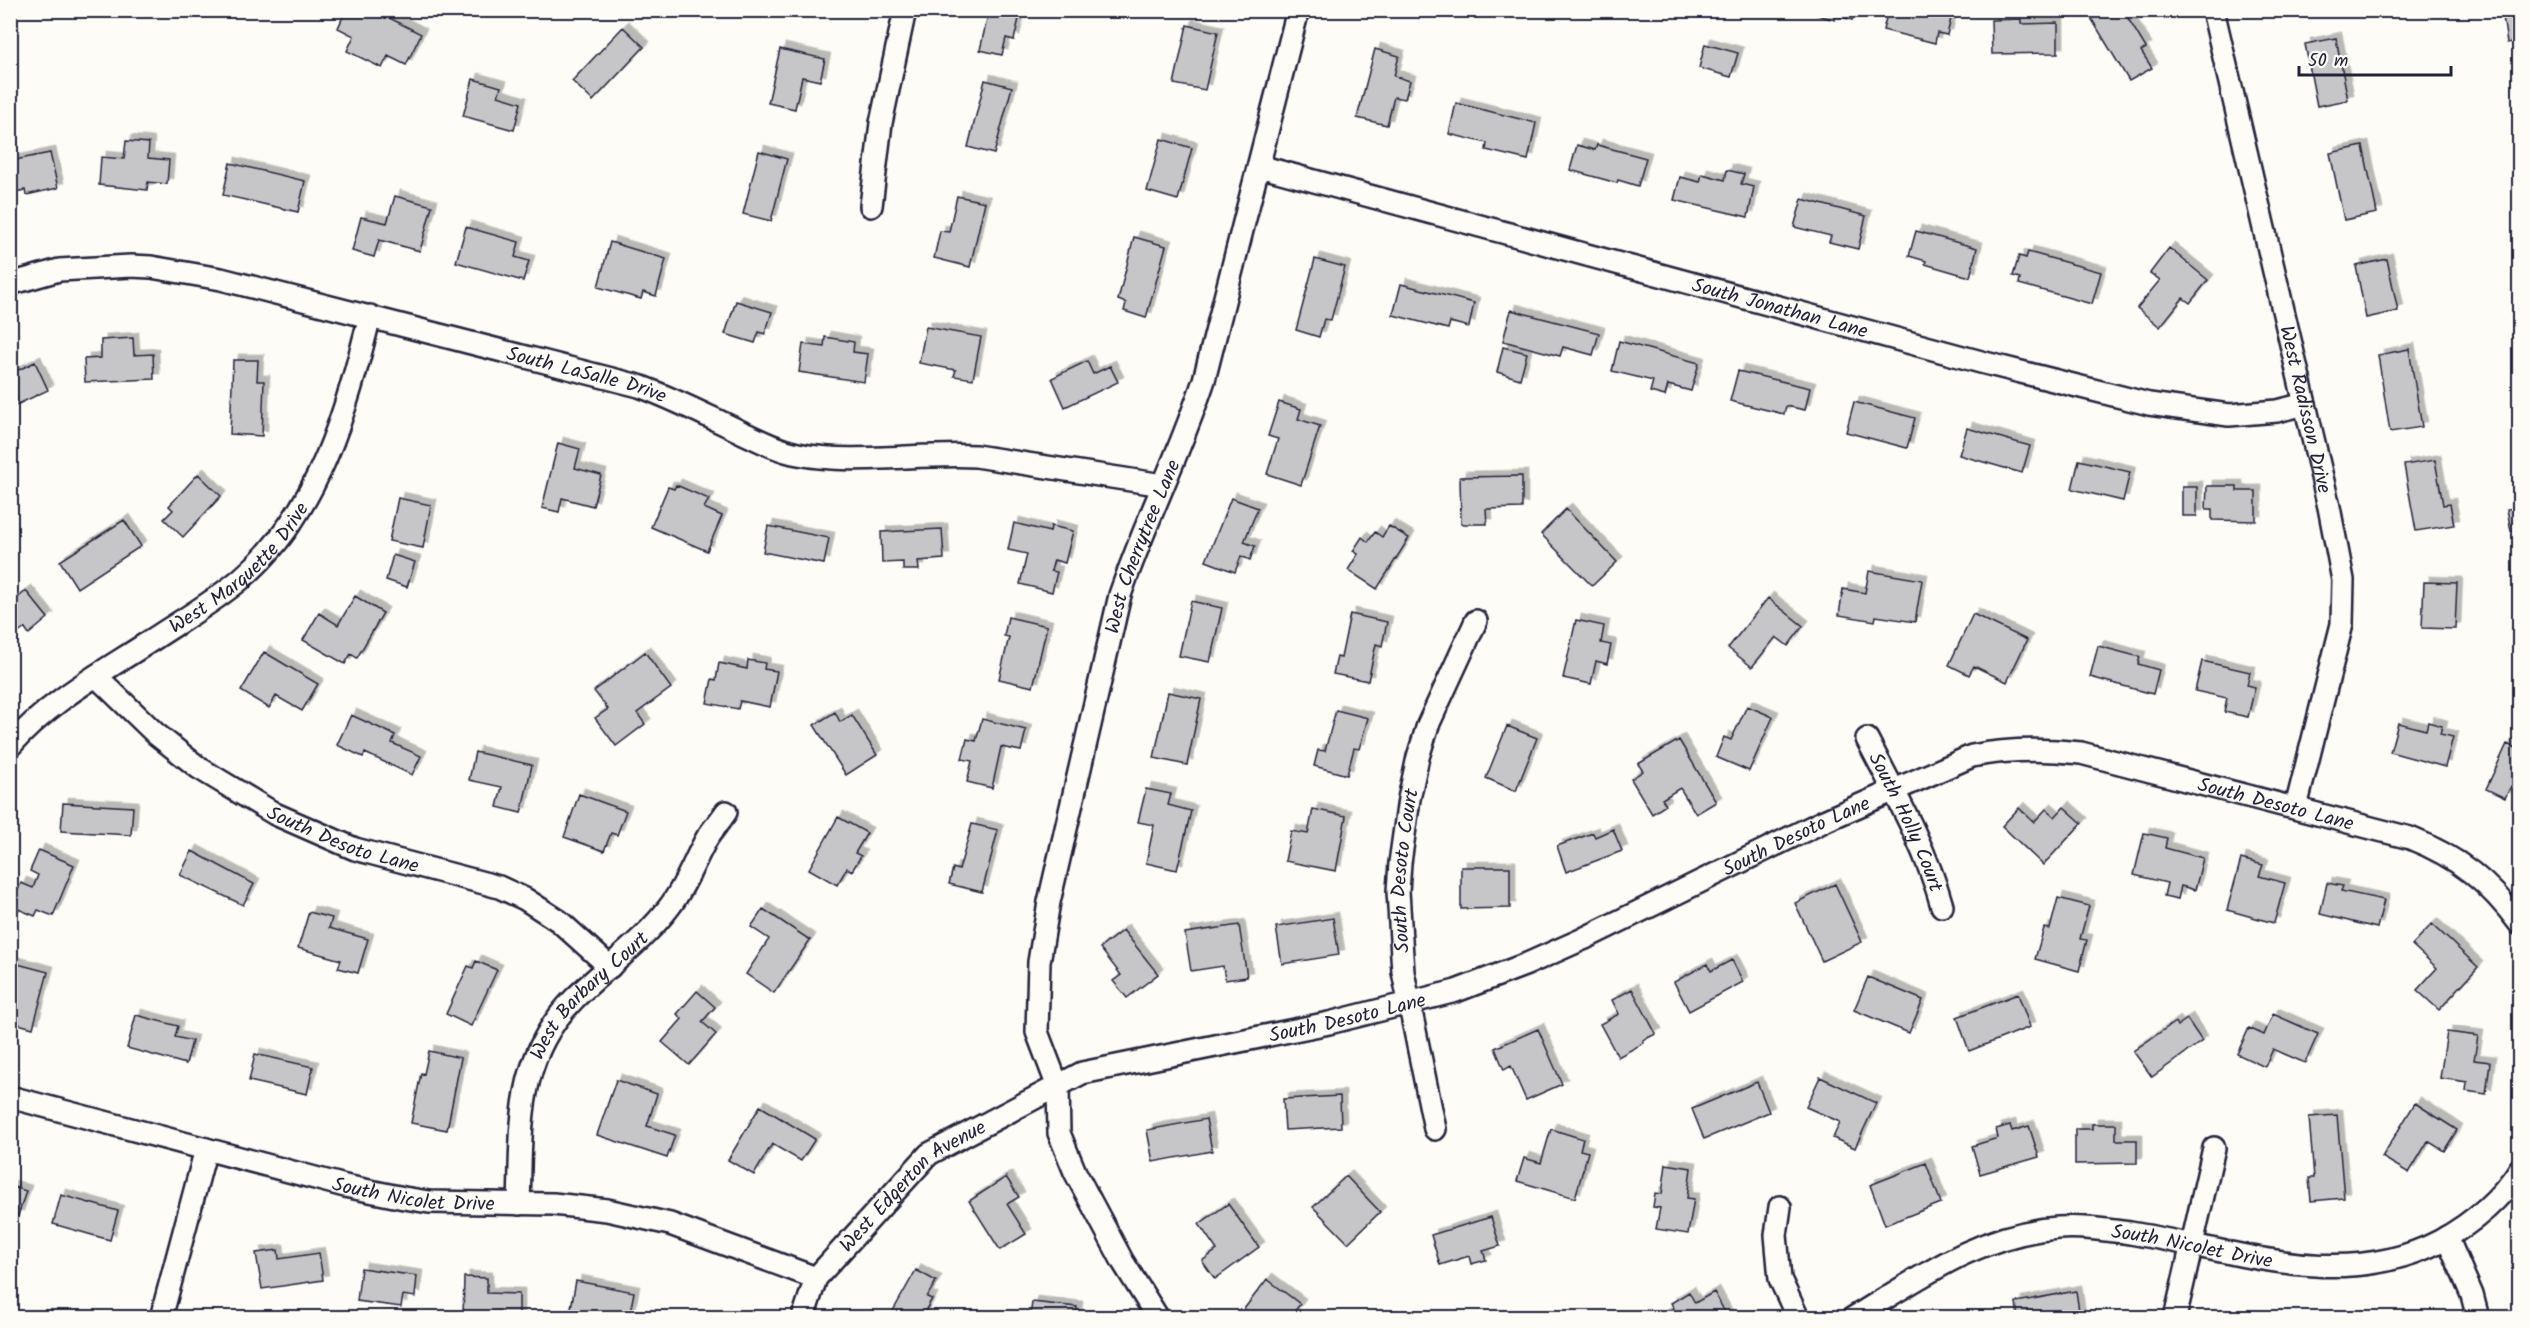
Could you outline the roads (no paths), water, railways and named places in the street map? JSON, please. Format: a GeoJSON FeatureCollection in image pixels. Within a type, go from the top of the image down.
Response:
{"type":"FeatureCollection","features":[{"type":"Feature","properties":{"kind":"street"},"geometry":{"type":"LineString","coordinates":[[871,206],[881,123],[905,10]]}},
{"type":"Feature","properties":{"kind":"street","name":"West Cherrytree Lane"},"geometry":{"type":"LineString","coordinates":[[1058,1087],[1037,1032],[1039,962],[1049,902],[1120,595],[1193,414],[1204,380],[1298,10]]}},
{"type":"Feature","properties":{"kind":"street","name":"West Radisson Drive"},"geometry":{"type":"LineString","coordinates":[[2213,10],[2339,553],[2344,605],[2342,624],[2296,807]]}},
{"type":"Feature","properties":{"kind":"street","name":"South Jonathan Lane"},"geometry":{"type":"LineString","coordinates":[[1258,166],[1970,359],[2150,404],[2229,415],[2277,411],[2305,404]]}},
{"type":"Feature","properties":{"kind":"street","name":"South LaSalle Drive"},"geometry":{"type":"LineString","coordinates":[[10,284],[59,270],[151,267],[221,279],[639,386],[666,396],[763,442],[796,454],[827,458],[946,454],[976,456],[1163,485]]}},
{"type":"Feature","properties":{"kind":"street","name":"West Marquette Drive"},"geometry":{"type":"LineString","coordinates":[[10,746],[51,708],[218,597],[258,564],[290,526],[322,468],[343,415],[370,316]]}},
{"type":"Feature","properties":{"kind":"street","name":"South Desoto Court"},"geometry":{"type":"LineString","coordinates":[[1435,1130],[1411,1003],[1402,972],[1398,891],[1409,799],[1428,725],[1476,621]]}},
{"type":"Feature","properties":{"kind":"street","name":"South Desoto Lane"},"geometry":{"type":"LineString","coordinates":[[96,676],[156,734],[199,768],[275,814],[355,849],[499,887],[525,899],[559,921],[609,967]]}},
{"type":"Feature","properties":{"kind":"street","name":"South Holly Court"},"geometry":{"type":"LineString","coordinates":[[1867,739],[1893,789],[1934,879],[1942,906]]}},
{"type":"Feature","properties":{"kind":"street","name":"South Desoto Lane"},"geometry":{"type":"LineString","coordinates":[[1058,1087],[1082,1073],[1329,1023],[1456,991],[1527,964],[1893,789],[1972,756],[1992,752],[2047,749],[2100,757],[2410,838],[2435,848],[2468,868],[2484,882],[2520,924]]}},
{"type":"Feature","properties":{"kind":"street","name":"West Barbary Court"},"geometry":{"type":"LineString","coordinates":[[519,1204],[520,1123],[524,1094],[532,1066],[545,1039],[566,1008],[645,934],[670,907],[686,883],[707,839],[726,812]]}},
{"type":"Feature","properties":{"kind":"street"},"geometry":{"type":"LineString","coordinates":[[1058,1087],[1059,1133],[1075,1172],[1123,1262],[1158,1317]]}},
{"type":"Feature","properties":{"kind":"street","name":"West Edgerton Avenue"},"geometry":{"type":"LineString","coordinates":[[803,1317],[816,1278],[929,1154],[1058,1087]]}},
{"type":"Feature","properties":{"kind":"street","name":"South Nicolet Drive"},"geometry":{"type":"LineString","coordinates":[[10,1097],[345,1186],[404,1198],[429,1202],[553,1204],[607,1210],[670,1224],[816,1278]]}},
{"type":"Feature","properties":{"kind":"street"},"geometry":{"type":"LineString","coordinates":[[2175,1317],[2214,1148]]}},
{"type":"Feature","properties":{"kind":"street"},"geometry":{"type":"LineString","coordinates":[[161,1317],[206,1149]]}},
{"type":"Feature","properties":{"kind":"street","name":"South Nicolet Drive"},"geometry":{"type":"LineString","coordinates":[[1853,1317],[1961,1253],[1988,1241],[2019,1233],[2056,1228],[2093,1228],[2297,1264],[2340,1267],[2383,1263],[2404,1257],[2447,1237],[2480,1215],[2520,1169]]}},
{"type":"Feature","properties":{"kind":"street"},"geometry":{"type":"LineString","coordinates":[[1780,1207],[1776,1235],[1780,1279],[1798,1317]]}},
{"type":"Feature","properties":{"kind":"street"},"geometry":{"type":"LineString","coordinates":[[2447,1237],[2472,1295],[2478,1317]]}}]}
